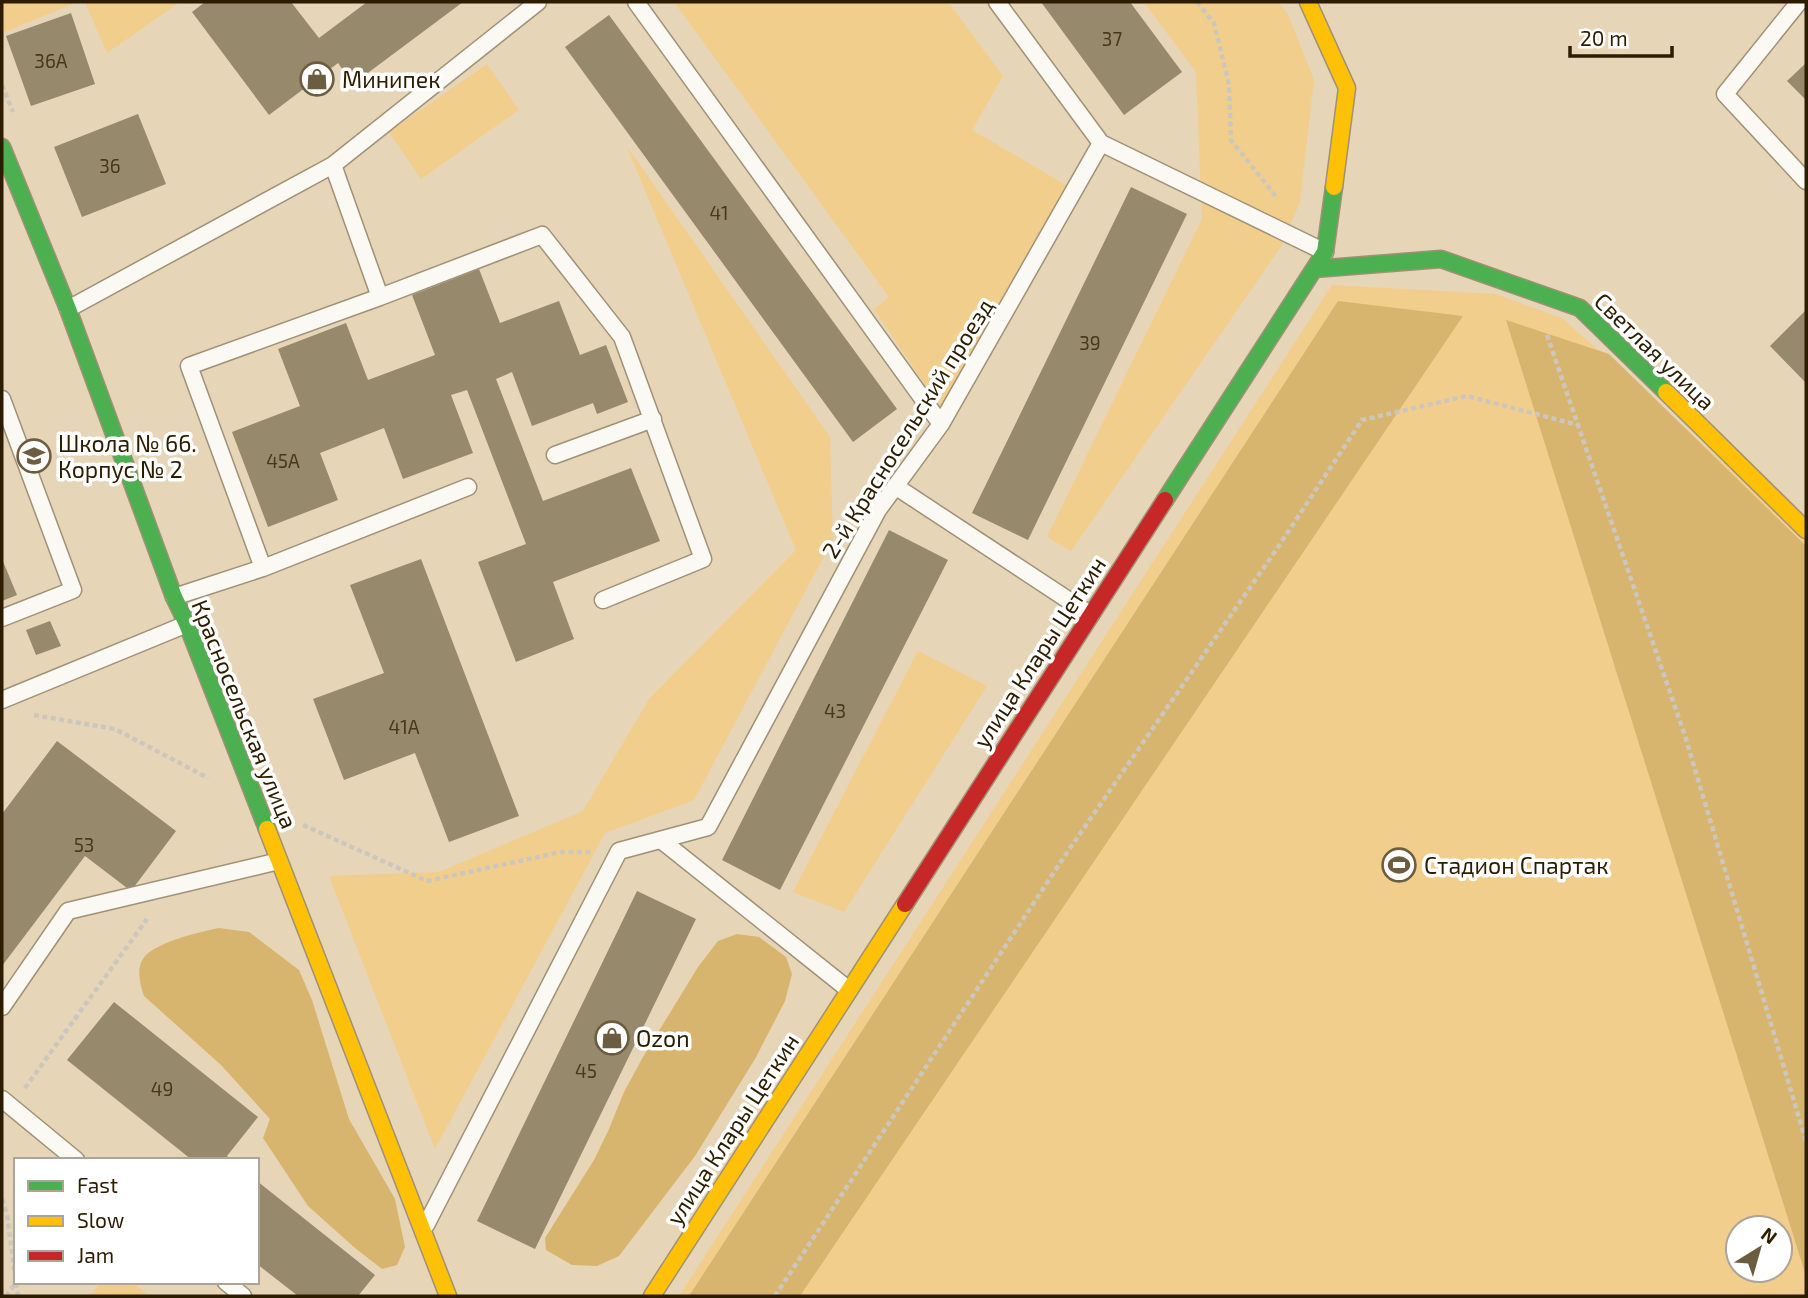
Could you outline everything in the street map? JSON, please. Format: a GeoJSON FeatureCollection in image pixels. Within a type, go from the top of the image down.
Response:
{"type":"FeatureCollection","features":[{"type":"Feature","properties":{"kind":"street","name":"улица Клары Цеткин"},"geometry":{"type":"LineString","coordinates":[[652,1296],[1325,252],[1347,88],[1310,3]]}},
{"type":"Feature","properties":{"kind":"street","name":"Красносельская улица"},"geometry":{"type":"LineString","coordinates":[[2,147],[6,168],[68,309],[174,597],[187,624],[449,1296]]}},
{"type":"Feature","properties":{"kind":"street","name":"Светлая улица"},"geometry":{"type":"LineString","coordinates":[[1314,268],[1441,259],[1580,307],[1806,530]]}},
{"type":"Feature","properties":{"kind":"lane"},"geometry":{"type":"LineString","coordinates":[[68,309],[333,165],[538,2]]}},
{"type":"Feature","properties":{"kind":"lane"},"geometry":{"type":"LineString","coordinates":[[636,2],[941,424]]}},
{"type":"Feature","properties":{"kind":"lane"},"geometry":{"type":"LineString","coordinates":[[997,2],[1101,143],[1325,252]]}},
{"type":"Feature","properties":{"kind":"lane"},"geometry":{"type":"LineString","coordinates":[[1799,2],[1725,94],[1806,181]]}},
{"type":"Feature","properties":{"kind":"lane","name":"2-й Красносельский проезд"},"geometry":{"type":"LineString","coordinates":[[618,851],[708,827],[878,510],[941,424],[1101,143]]}},
{"type":"Feature","properties":{"kind":"lane"},"geometry":{"type":"LineString","coordinates":[[333,165],[380,297]]}},
{"type":"Feature","properties":{"kind":"lane"},"geometry":{"type":"LineString","coordinates":[[263,568],[189,366],[542,235],[622,337],[703,559],[603,600]]}},
{"type":"Feature","properties":{"kind":"lane"},"geometry":{"type":"LineString","coordinates":[[2,399],[73,590],[2,618]]}},
{"type":"Feature","properties":{"kind":"lane"},"geometry":{"type":"LineString","coordinates":[[555,455],[653,419]]}},
{"type":"Feature","properties":{"kind":"lane"},"geometry":{"type":"LineString","coordinates":[[895,486],[1091,615]]}},
{"type":"Feature","properties":{"kind":"lane"},"geometry":{"type":"LineString","coordinates":[[174,597],[263,568],[468,487]]}},
{"type":"Feature","properties":{"kind":"lane"},"geometry":{"type":"LineString","coordinates":[[2,700],[187,624]]}},
{"type":"Feature","properties":{"kind":"lane"},"geometry":{"type":"LineString","coordinates":[[661,840],[849,989]]}},
{"type":"Feature","properties":{"kind":"lane"},"geometry":{"type":"LineString","coordinates":[[423,1230],[618,851]]}},
{"type":"Feature","properties":{"kind":"lane"},"geometry":{"type":"LineString","coordinates":[[2,1007],[68,911],[279,861]]}},
{"type":"Feature","properties":{"kind":"lane"},"geometry":{"type":"LineString","coordinates":[[7,1103],[74,1158]]}},
{"type":"Feature","properties":{"kind":"lane"},"geometry":{"type":"LineString","coordinates":[[228,1284],[243,1296]]}},
{"type":"Feature","properties":{"kind":"path"},"geometry":{"type":"LineString","coordinates":[[1197,2],[1214,23],[1228,85],[1231,140],[1294,219],[1300,240]]}},
{"type":"Feature","properties":{"kind":"path"},"geometry":{"type":"LineString","coordinates":[[1532,291],[1685,736],[1806,1141]]}},
{"type":"Feature","properties":{"kind":"path"},"geometry":{"type":"LineString","coordinates":[[775,1296],[1064,857],[1278,547],[1362,420],[1467,396],[1578,425]]}},
{"type":"Feature","properties":{"kind":"path"},"geometry":{"type":"LineString","coordinates":[[27,714],[115,729],[210,779]]}},
{"type":"Feature","properties":{"kind":"path"},"geometry":{"type":"LineString","coordinates":[[257,805],[427,881],[561,852],[618,851]]}},
{"type":"Feature","properties":{"kind":"path"},"geometry":{"type":"LineString","coordinates":[[7,1103],[170,887]]}},
{"type":"Feature","properties":{"kind":"path"},"geometry":{"type":"LineString","coordinates":[[2,1199],[7,1215],[14,1267]]}},
{"type":"Feature","properties":{"kind":"shaded area"},"geometry":{"type":"Polygon","coordinates":[[[2,2],[78,2],[2,33],[2,2]]]}},
{"type":"Feature","properties":{"kind":"shaded area"},"geometry":{"type":"Polygon","coordinates":[[[85,2],[180,2],[107,53],[85,2]]]}},
{"type":"Feature","properties":{"kind":"shaded area"},"geometry":{"type":"Polygon","coordinates":[[[674,2],[948,2],[1003,76],[972,130],[1069,187],[941,408],[874,309],[889,297],[674,2]]]}},
{"type":"Feature","properties":{"kind":"shaded area"},"geometry":{"type":"Polygon","coordinates":[[[1144,2],[1278,2],[1288,15],[1314,80],[1300,202],[1280,248],[1071,551],[1047,537],[1202,219],[1196,72],[1144,2]]]}},
{"type":"Feature","properties":{"kind":"shaded area"},"geometry":{"type":"Polygon","coordinates":[[[487,64],[519,110],[421,179],[389,132],[487,64]]]}},
{"type":"Feature","properties":{"kind":"shaded area"},"geometry":{"type":"Polygon","coordinates":[[[626,145],[830,437],[833,539],[694,800],[605,833],[435,1149],[329,876],[439,872],[583,811],[649,699],[796,550],[626,145]]]}},
{"type":"Feature","properties":{"kind":"shaded area"},"geometry":{"type":"Polygon","coordinates":[[[1332,285],[1495,294],[1562,318],[1806,536],[1806,1296],[679,1296],[1332,285]]]}},
{"type":"Feature","properties":{"kind":"shaded area"},"geometry":{"type":"Polygon","coordinates":[[[1338,301],[1463,316],[800,1296],[689,1296],[1338,301]]]}},
{"type":"Feature","properties":{"kind":"shaded area"},"geometry":{"type":"Polygon","coordinates":[[[1506,320],[1609,354],[1806,546],[1806,1276],[1794,1238],[1794,1214],[1787,1214],[1506,320]]]}},
{"type":"Feature","properties":{"kind":"shaded area"},"geometry":{"type":"Polygon","coordinates":[[[918,651],[987,686],[844,912],[793,892],[918,651]]]}},
{"type":"Feature","properties":{"kind":"shaded area"},"geometry":{"type":"Polygon","coordinates":[[[219,928],[249,932],[299,970],[312,1000],[349,1119],[395,1199],[405,1247],[397,1265],[382,1269],[308,1206],[263,1138],[270,1119],[221,1065],[144,996],[139,970],[146,955],[171,941],[219,928]]]}},
{"type":"Feature","properties":{"kind":"shaded area"},"geometry":{"type":"Polygon","coordinates":[[[737,934],[759,937],[786,957],[792,974],[785,1001],[755,1059],[695,1156],[619,1256],[597,1266],[572,1265],[546,1250],[545,1238],[594,1160],[624,1092],[698,967],[718,941],[737,934]]]}},
{"type":"Feature","properties":{"kind":"shaded area"},"geometry":{"type":"Polygon","coordinates":[[[99,1284],[135,1284],[146,1293],[143,1296],[90,1296],[99,1284]]]}},
{"type":"Feature","properties":{"kind":"building"},"geometry":{"type":"Polygon","coordinates":[[[205,2],[291,2],[319,38],[367,2],[463,2],[353,84],[338,63],[269,115],[192,12],[205,2]]]}},
{"type":"Feature","properties":{"kind":"building"},"geometry":{"type":"Polygon","coordinates":[[[1041,2],[1130,2],[1182,72],[1124,115],[1041,2]]]}},
{"type":"Feature","properties":{"kind":"building"},"geometry":{"type":"Polygon","coordinates":[[[71,13],[95,84],[31,106],[6,36],[71,13]]]}},
{"type":"Feature","properties":{"kind":"building"},"geometry":{"type":"Polygon","coordinates":[[[609,15],[897,409],[853,442],[565,47],[609,15]]]}},
{"type":"Feature","properties":{"kind":"building"},"geometry":{"type":"Polygon","coordinates":[[[1806,63],[1806,100],[1787,81],[1806,63]]]}},
{"type":"Feature","properties":{"kind":"building"},"geometry":{"type":"Polygon","coordinates":[[[138,114],[166,184],[82,217],[54,147],[138,114]]]}},
{"type":"Feature","properties":{"kind":"building"},"geometry":{"type":"Polygon","coordinates":[[[1131,187],[1187,214],[1028,540],[972,513],[1131,187]]]}},
{"type":"Feature","properties":{"kind":"building"},"geometry":{"type":"Polygon","coordinates":[[[479,269],[500,323],[559,301],[580,355],[606,345],[628,402],[597,414],[593,403],[532,426],[512,372],[496,379],[543,501],[631,468],[660,541],[553,582],[574,639],[516,662],[478,562],[526,544],[467,390],[451,395],[473,453],[403,479],[384,428],[320,453],[338,500],[268,527],[232,432],[300,406],[278,349],[346,323],[368,380],[435,355],[412,295],[479,269]]]}},
{"type":"Feature","properties":{"kind":"building"},"geometry":{"type":"Polygon","coordinates":[[[1806,310],[1806,383],[1770,346],[1806,310]]]}},
{"type":"Feature","properties":{"kind":"building"},"geometry":{"type":"Polygon","coordinates":[[[889,530],[948,560],[780,890],[722,860],[889,530]]]}},
{"type":"Feature","properties":{"kind":"building"},"geometry":{"type":"Polygon","coordinates":[[[2,559],[17,595],[2,601],[2,559]]]}},
{"type":"Feature","properties":{"kind":"building"},"geometry":{"type":"Polygon","coordinates":[[[421,559],[519,816],[449,842],[415,753],[344,780],[313,699],[384,673],[350,585],[421,559]]]}},
{"type":"Feature","properties":{"kind":"building"},"geometry":{"type":"Polygon","coordinates":[[[50,621],[61,646],[36,655],[26,630],[50,621]]]}},
{"type":"Feature","properties":{"kind":"building"},"geometry":{"type":"Polygon","coordinates":[[[57,741],[176,831],[131,891],[85,856],[2,966],[2,814],[57,741]]]}},
{"type":"Feature","properties":{"kind":"building"},"geometry":{"type":"Polygon","coordinates":[[[637,891],[696,919],[535,1249],[477,1221],[637,891]]]}},
{"type":"Feature","properties":{"kind":"building"},"geometry":{"type":"Polygon","coordinates":[[[114,1002],[258,1117],[227,1156],[229,1158],[190,1158],[67,1060],[114,1002]]]}},
{"type":"Feature","properties":{"kind":"building"},"geometry":{"type":"Polygon","coordinates":[[[259,1183],[375,1275],[358,1296],[298,1296],[259,1266],[259,1183]]]}},
{"type":"Feature","properties":{"kind":"traffic: fast"},"geometry":{"type":"LineString","coordinates":[[2,147],[68,309],[174,597],[267,829]]}},
{"type":"Feature","properties":{"kind":"traffic: fast"},"geometry":{"type":"LineString","coordinates":[[1165,500],[1325,252],[1334,187]]}},
{"type":"Feature","properties":{"kind":"traffic: fast"},"geometry":{"type":"LineString","coordinates":[[1314,269],[1441,259],[1580,308],[1666,392]]}},
{"type":"Feature","properties":{"kind":"traffic: slow"},"geometry":{"type":"LineString","coordinates":[[1308,2],[1347,88],[1334,187]]}},
{"type":"Feature","properties":{"kind":"traffic: slow"},"geometry":{"type":"LineString","coordinates":[[1666,392],[1806,530]]}},
{"type":"Feature","properties":{"kind":"traffic: slow"},"geometry":{"type":"LineString","coordinates":[[267,829],[448,1296]]}},
{"type":"Feature","properties":{"kind":"traffic: slow"},"geometry":{"type":"LineString","coordinates":[[652,1296],[905,904]]}},
{"type":"Feature","properties":{"kind":"traffic: jam"},"geometry":{"type":"LineString","coordinates":[[905,904],[1165,500]]}},
{"type":"Feature","properties":{"kind":"place","name":"Минипек"},"geometry":{"type":"Point","coordinates":[317,79]}},
{"type":"Feature","properties":{"kind":"place","name":"Школа № 66. Корпус № 2"},"geometry":{"type":"Point","coordinates":[34,456]}},
{"type":"Feature","properties":{"kind":"place","name":"Стадион Спартак"},"geometry":{"type":"Point","coordinates":[1399,865]}},
{"type":"Feature","properties":{"kind":"place","name":"Ozon"},"geometry":{"type":"Point","coordinates":[612,1038]}}]}
